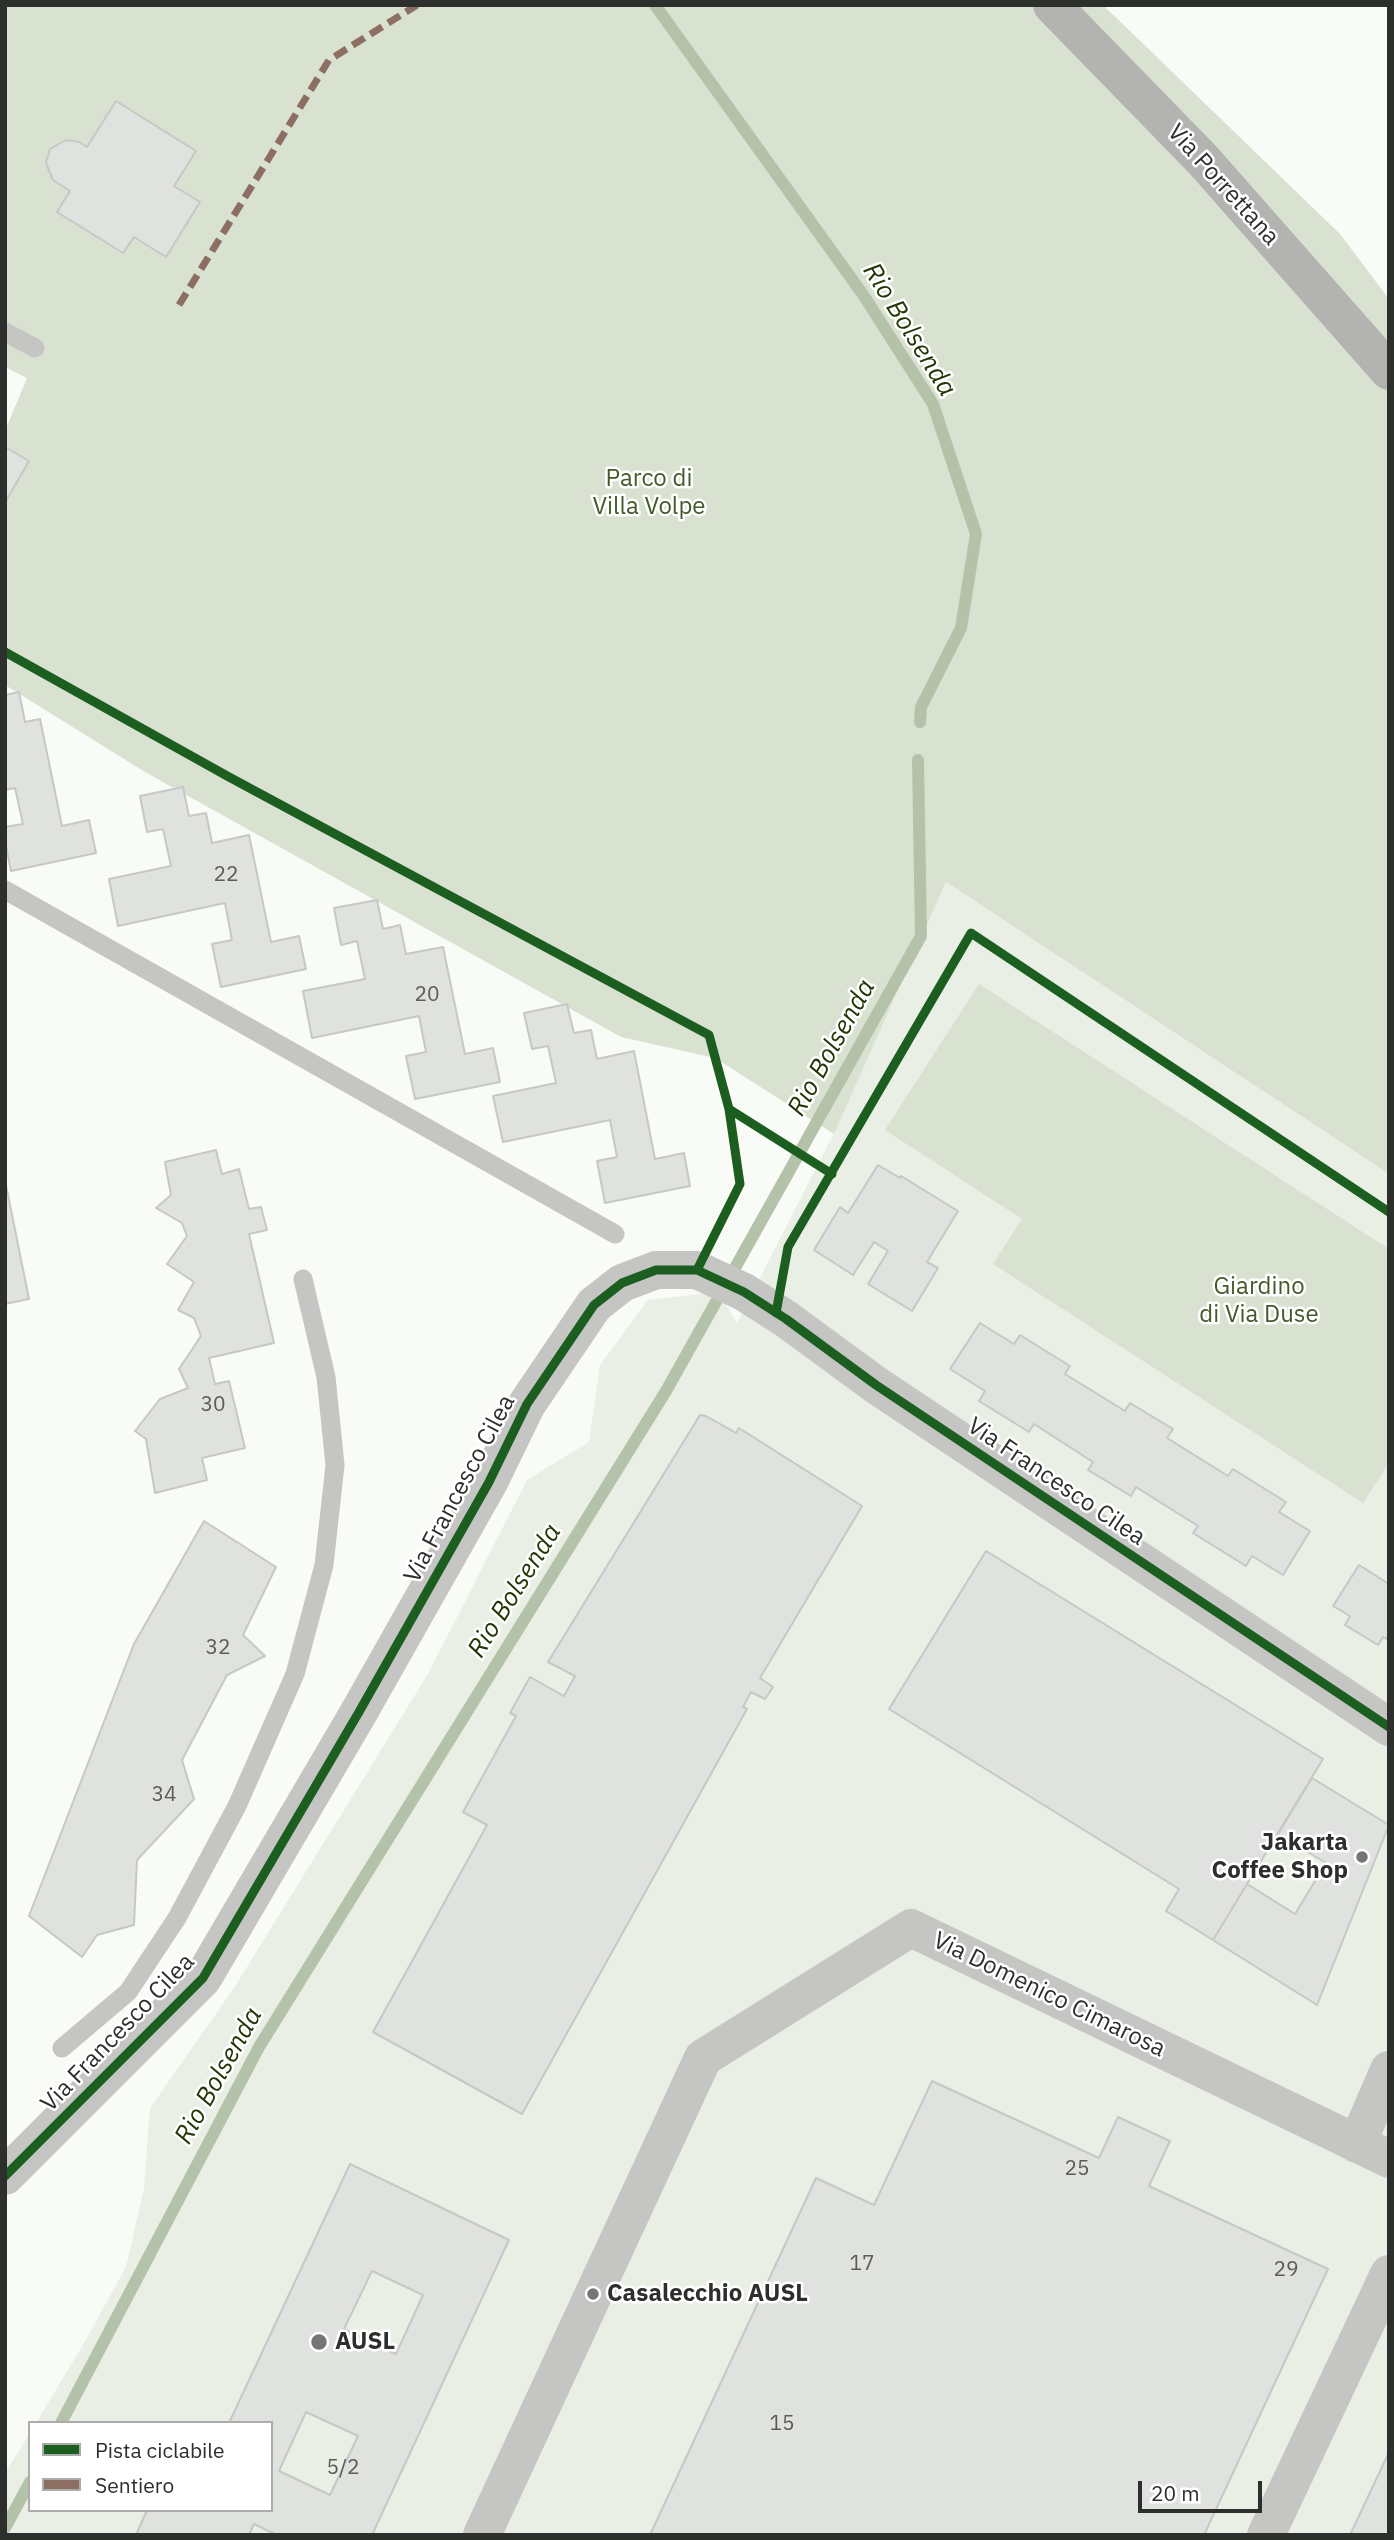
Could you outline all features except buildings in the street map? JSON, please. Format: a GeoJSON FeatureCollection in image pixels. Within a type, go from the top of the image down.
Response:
{"type":"FeatureCollection","features":[{"type":"Feature","properties":{"kind":"main road","name":"Via Porrettana"},"geometry":{"type":"LineString","coordinates":[[1052,5],[1203,160],[1389,371]]}},
{"type":"Feature","properties":{"kind":"street","name":"Via Francesco Cilea"},"geometry":{"type":"LineString","coordinates":[[5,2176],[203,1978],[477,1505],[527,1404],[594,1305],[622,1283],[656,1270],[697,1270],[744,1292],[886,1392],[1389,1727]]}},
{"type":"Feature","properties":{"kind":"street","name":"Via Domenico Cimarosa"},"geometry":{"type":"LineString","coordinates":[[482,2535],[703,2058],[911,1928],[1373,2151]]}},
{"type":"Feature","properties":{"kind":"street"},"geometry":{"type":"LineString","coordinates":[[1373,2151],[1389,2070]]}},
{"type":"Feature","properties":{"kind":"street"},"geometry":{"type":"LineString","coordinates":[[1266,2535],[1389,2274]]}},
{"type":"Feature","properties":{"kind":"lane"},"geometry":{"type":"LineString","coordinates":[[5,332],[35,348]]}},
{"type":"Feature","properties":{"kind":"lane"},"geometry":{"type":"LineString","coordinates":[[5,890],[615,1234]]}},
{"type":"Feature","properties":{"kind":"lane"},"geometry":{"type":"LineString","coordinates":[[62,2048],[128,1992],[177,1918],[237,1806],[295,1674],[324,1565],[335,1465],[326,1377],[303,1279]]}},
{"type":"Feature","properties":{"kind":"shaded area"},"geometry":{"type":"Polygon","coordinates":[[[946,882],[1389,1174],[1389,2535],[5,2535],[5,2473],[28,2436],[28,2512],[273,2512],[273,2421],[37,2421],[126,2267],[144,2188],[150,2108],[234,1988],[428,1674],[527,1480],[589,1442],[600,1365],[648,1300],[718,1292],[737,1323],[834,1133],[946,882]]]}},
{"type":"Feature","properties":{"kind":"green space","name":"Parco di Villa Volpe"},"geometry":{"type":"Polygon","coordinates":[[[5,5],[1103,5],[1340,234],[1389,299],[1389,1174],[946,882],[834,1134],[715,1058],[621,1037],[145,772],[5,685],[5,431],[27,378],[5,367],[5,5]]]}},
{"type":"Feature","properties":{"kind":"green space","name":"Giardino di Via Duse"},"geometry":{"type":"Polygon","coordinates":[[[979,984],[1389,1249],[1389,1463],[1363,1503],[993,1264],[1022,1219],[885,1130],[979,984]]]}},
{"type":"Feature","properties":{"kind":"waterway","name":"Rio Bolsenda"},"geometry":{"type":"LineString","coordinates":[[655,5],[864,296],[933,404],[976,534],[961,628],[921,707],[920,722]]}},
{"type":"Feature","properties":{"kind":"waterway","name":"Rio Bolsenda"},"geometry":{"type":"LineString","coordinates":[[62,2421],[259,2047],[666,1391],[921,936],[918,760]]}},
{"type":"Feature","properties":{"kind":"waterway","name":"Rio Bolsenda"},"geometry":{"type":"LineString","coordinates":[[5,2528],[28,2486]]}},
{"type":"Feature","properties":{"kind":"marked path"},"geometry":{"type":"LineString","coordinates":[[179,305],[329,60],[417,5]]}},
{"type":"Feature","properties":{"kind":"cycle path"},"geometry":{"type":"LineString","coordinates":[[5,652],[229,777],[709,1035],[729,1109],[740,1184],[697,1270]]}},
{"type":"Feature","properties":{"kind":"cycle path"},"geometry":{"type":"LineString","coordinates":[[776,1313],[788,1247],[971,933],[1389,1212]]}},
{"type":"Feature","properties":{"kind":"cycle path"},"geometry":{"type":"LineString","coordinates":[[729,1109],[832,1174]]}},
{"type":"Feature","properties":{"kind":"cycle path"},"geometry":{"type":"LineString","coordinates":[[5,2176],[203,1978],[359,1712],[489,1482],[527,1404],[594,1305],[622,1283],[656,1270],[697,1270],[744,1292],[786,1319],[876,1385],[1389,1727]]}},
{"type":"Feature","properties":{"kind":"place","name":"Jakarta Coffee Shop"},"geometry":{"type":"Point","coordinates":[1362,1857]}},
{"type":"Feature","properties":{"kind":"place","name":"Casalecchio AUSL"},"geometry":{"type":"Point","coordinates":[593,2294]}},
{"type":"Feature","properties":{"kind":"place","name":"AUSL"},"geometry":{"type":"Point","coordinates":[319,2342]}}]}
